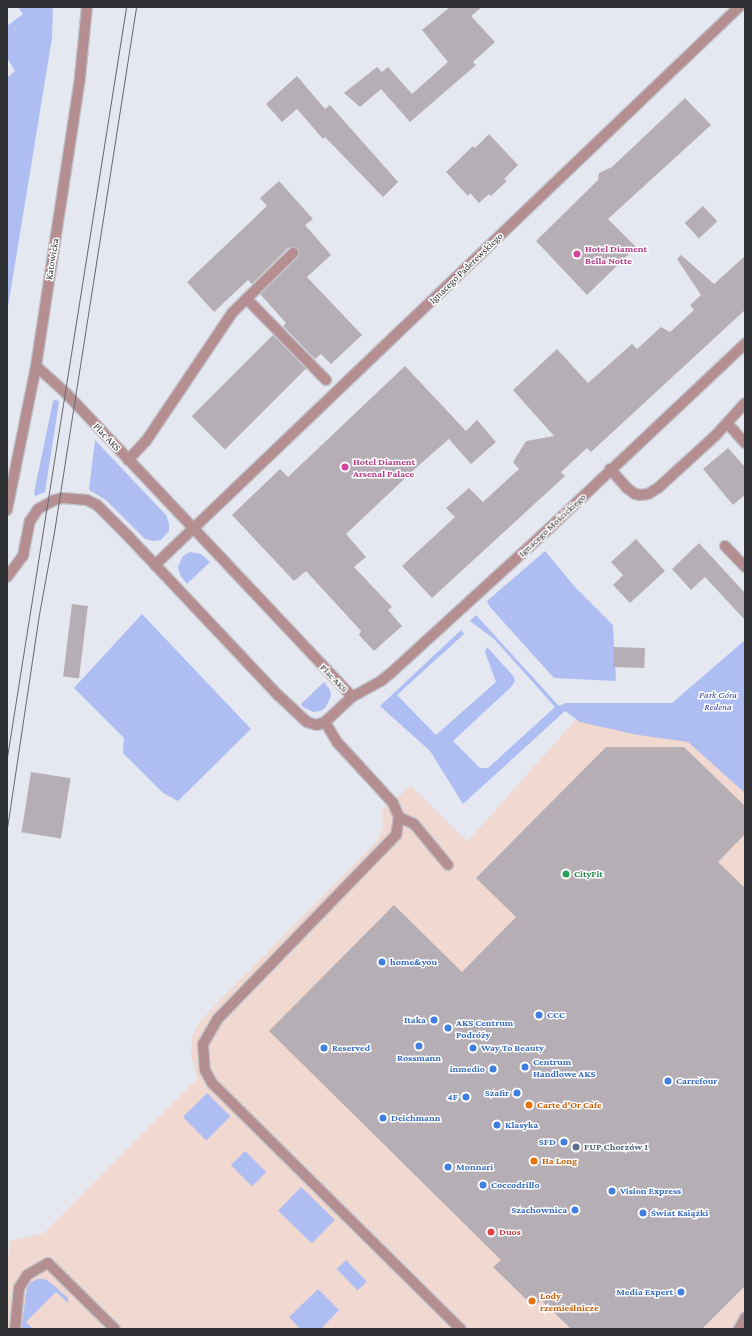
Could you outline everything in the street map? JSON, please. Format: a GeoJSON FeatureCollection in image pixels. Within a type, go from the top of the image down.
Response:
{"type":"FeatureCollection","features":[{"type":"Feature","properties":{"kind":"street","name":"Katowicka"},"geometry":{"type":"LineString","coordinates":[[7,510],[36,366],[80,77],[87,7]]}},
{"type":"Feature","properties":{"kind":"street","name":"Ignacego Paderewskiego"},"geometry":{"type":"LineString","coordinates":[[193,528],[739,7]]}},
{"type":"Feature","properties":{"kind":"street"},"geometry":{"type":"LineString","coordinates":[[128,460],[146,441],[232,313],[293,253]]}},
{"type":"Feature","properties":{"kind":"street"},"geometry":{"type":"LineString","coordinates":[[247,299],[326,380]]}},
{"type":"Feature","properties":{"kind":"street","name":"Ignacego Mościckiego"},"geometry":{"type":"LineString","coordinates":[[352,697],[381,681],[392,672],[540,537],[610,469],[745,344]]}},
{"type":"Feature","properties":{"kind":"street","name":"Plac AKS"},"geometry":{"type":"LineString","coordinates":[[36,366],[65,392],[352,697],[325,722]]}},
{"type":"Feature","properties":{"kind":"street"},"geometry":{"type":"LineString","coordinates":[[610,469],[626,488],[635,494],[648,494],[658,488],[727,423],[745,403]]}},
{"type":"Feature","properties":{"kind":"street"},"geometry":{"type":"LineString","coordinates":[[727,423],[745,443]]}},
{"type":"Feature","properties":{"kind":"street"},"geometry":{"type":"LineString","coordinates":[[7,577],[23,556],[30,521],[34,514],[43,506],[63,498],[87,500],[97,505],[278,695],[307,722],[317,725],[325,722],[337,742],[393,803],[399,817],[396,835],[217,1020],[203,1044],[205,1070],[212,1083],[461,1329]]}},
{"type":"Feature","properties":{"kind":"street"},"geometry":{"type":"LineString","coordinates":[[155,565],[193,528]]}},
{"type":"Feature","properties":{"kind":"street"},"geometry":{"type":"LineString","coordinates":[[725,546],[745,567]]}},
{"type":"Feature","properties":{"kind":"street"},"geometry":{"type":"LineString","coordinates":[[399,817],[414,824],[448,865]]}},
{"type":"Feature","properties":{"kind":"street"},"geometry":{"type":"LineString","coordinates":[[15,1329],[19,1288],[27,1275],[48,1263],[115,1329]]}},
{"type":"Feature","properties":{"kind":"street"},"geometry":{"type":"LineString","coordinates":[[739,1329],[745,1318]]}},
{"type":"Feature","properties":{"kind":"shaded area"},"geometry":{"type":"Polygon","coordinates":[[[580,715],[745,746],[745,1329],[7,1329],[7,1267],[10,1241],[44,1233],[197,1079],[191,1054],[192,1037],[201,1020],[378,840],[383,828],[382,809],[411,786],[467,842],[580,715]]]}},
{"type":"Feature","properties":{"kind":"green space"},"geometry":{"type":"Polygon","coordinates":[[[18,7],[53,7],[52,38],[7,313],[7,78],[15,71],[7,58],[7,26],[23,14],[18,7]]]}},
{"type":"Feature","properties":{"kind":"green space"},"geometry":{"type":"Polygon","coordinates":[[[56,399],[59,402],[45,492],[35,496],[34,493],[53,401],[56,399]]]}},
{"type":"Feature","properties":{"kind":"green space"},"geometry":{"type":"Polygon","coordinates":[[[95,440],[166,515],[169,524],[169,531],[161,540],[154,541],[145,539],[106,500],[89,490],[95,440]]]}},
{"type":"Feature","properties":{"kind":"green space"},"geometry":{"type":"Polygon","coordinates":[[[545,551],[575,587],[613,625],[616,681],[554,678],[490,607],[487,601],[545,551]]]}},
{"type":"Feature","properties":{"kind":"green space"},"geometry":{"type":"Polygon","coordinates":[[[190,552],[201,554],[210,562],[187,584],[180,575],[178,567],[183,556],[190,552]]]}},
{"type":"Feature","properties":{"kind":"green space"},"geometry":{"type":"Polygon","coordinates":[[[142,614],[251,729],[178,801],[163,793],[123,753],[124,738],[74,688],[142,614]]]}},
{"type":"Feature","properties":{"kind":"green space","name":"Park Góra Redena"},"geometry":{"type":"Polygon","coordinates":[[[476,615],[559,706],[566,703],[672,703],[745,640],[745,793],[688,742],[638,735],[580,722],[565,711],[463,804],[430,751],[380,706],[461,630],[464,634],[397,695],[436,735],[496,682],[485,652],[487,647],[514,677],[515,681],[511,687],[453,741],[480,768],[488,768],[555,707],[494,639],[470,621],[476,615]]]}},
{"type":"Feature","properties":{"kind":"green space"},"geometry":{"type":"Polygon","coordinates":[[[324,682],[330,690],[331,696],[326,707],[321,711],[313,712],[303,707],[301,704],[324,682]]]}},
{"type":"Feature","properties":{"kind":"green space"},"geometry":{"type":"Polygon","coordinates":[[[207,1093],[230,1116],[206,1140],[183,1117],[207,1093]]]}},
{"type":"Feature","properties":{"kind":"green space"},"geometry":{"type":"Polygon","coordinates":[[[245,1151],[266,1172],[252,1186],[231,1165],[245,1151]]]}},
{"type":"Feature","properties":{"kind":"green space"},"geometry":{"type":"Polygon","coordinates":[[[301,1187],[335,1220],[312,1243],[278,1211],[301,1187]]]}},
{"type":"Feature","properties":{"kind":"green space"},"geometry":{"type":"Polygon","coordinates":[[[346,1260],[367,1282],[357,1291],[337,1269],[346,1260]]]}},
{"type":"Feature","properties":{"kind":"green space"},"geometry":{"type":"Polygon","coordinates":[[[37,1279],[45,1279],[50,1282],[68,1298],[68,1303],[56,1292],[26,1322],[33,1329],[21,1329],[27,1288],[30,1283],[37,1279]]]}},
{"type":"Feature","properties":{"kind":"green space"},"geometry":{"type":"Polygon","coordinates":[[[318,1289],[339,1310],[321,1329],[300,1329],[289,1317],[318,1289]]]}},
{"type":"Feature","properties":{"kind":"building"},"geometry":{"type":"Polygon","coordinates":[[[450,7],[482,7],[471,16],[495,42],[473,62],[476,65],[410,122],[381,89],[360,107],[344,93],[377,67],[382,72],[388,67],[412,94],[448,62],[422,30],[450,7]]]}},
{"type":"Feature","properties":{"kind":"building"},"geometry":{"type":"Polygon","coordinates":[[[297,76],[325,109],[330,105],[398,182],[383,197],[325,137],[323,139],[297,109],[282,122],[266,104],[297,76]]]}},
{"type":"Feature","properties":{"kind":"building"},"geometry":{"type":"Polygon","coordinates":[[[685,98],[711,125],[608,219],[636,247],[587,295],[536,241],[598,180],[599,173],[612,167],[685,98]]]}},
{"type":"Feature","properties":{"kind":"building"},"geometry":{"type":"Polygon","coordinates":[[[489,134],[518,165],[504,179],[507,181],[491,196],[489,194],[479,203],[470,193],[468,196],[446,172],[473,146],[475,148],[489,134]]]}},
{"type":"Feature","properties":{"kind":"building"},"geometry":{"type":"Polygon","coordinates":[[[279,181],[313,219],[305,225],[331,255],[307,277],[362,335],[331,364],[321,354],[315,359],[283,326],[286,323],[260,294],[298,257],[299,251],[295,247],[288,248],[252,284],[248,280],[214,312],[187,282],[267,206],[260,198],[279,181]]]}},
{"type":"Feature","properties":{"kind":"building"},"geometry":{"type":"Polygon","coordinates":[[[703,206],[717,221],[699,238],[685,223],[703,206]]]}},
{"type":"Feature","properties":{"kind":"building"},"geometry":{"type":"Polygon","coordinates":[[[681,255],[714,284],[745,256],[745,310],[591,452],[587,448],[561,472],[565,476],[432,598],[402,566],[455,517],[446,508],[469,488],[483,502],[519,469],[513,462],[526,441],[554,436],[513,390],[557,349],[588,383],[632,344],[637,349],[661,327],[670,332],[694,310],[690,305],[701,295],[677,259],[681,255]]]}},
{"type":"Feature","properties":{"kind":"building"},"geometry":{"type":"Polygon","coordinates":[[[273,335],[306,368],[225,450],[192,416],[273,335]]]}},
{"type":"Feature","properties":{"kind":"building"},"geometry":{"type":"Polygon","coordinates":[[[405,366],[466,431],[477,420],[496,442],[471,464],[449,439],[346,534],[366,557],[354,567],[392,607],[388,610],[402,626],[374,651],[359,635],[361,631],[306,571],[294,581],[232,515],[280,469],[288,477],[405,366]]]}},
{"type":"Feature","properties":{"kind":"building"},"geometry":{"type":"Polygon","coordinates":[[[728,448],[745,467],[745,495],[733,505],[703,469],[728,448]]]}},
{"type":"Feature","properties":{"kind":"building"},"geometry":{"type":"Polygon","coordinates":[[[636,539],[665,571],[630,603],[613,585],[623,575],[611,562],[636,539]]]}},
{"type":"Feature","properties":{"kind":"building"},"geometry":{"type":"Polygon","coordinates":[[[699,543],[745,593],[745,620],[705,577],[691,590],[672,569],[699,543]]]}},
{"type":"Feature","properties":{"kind":"building"},"geometry":{"type":"Polygon","coordinates":[[[72,604],[88,606],[79,678],[63,676],[72,604]]]}},
{"type":"Feature","properties":{"kind":"building"},"geometry":{"type":"Polygon","coordinates":[[[614,647],[645,648],[644,668],[613,667],[614,647]]]}},
{"type":"Feature","properties":{"kind":"building","name":"Centrum Handlowe AKS"},"geometry":{"type":"Polygon","coordinates":[[[606,747],[684,747],[745,806],[745,834],[718,862],[745,888],[745,1286],[702,1329],[571,1329],[541,1300],[534,1307],[493,1267],[501,1260],[269,1031],[394,905],[462,972],[516,917],[476,878],[606,747]]]}},
{"type":"Feature","properties":{"kind":"building"},"geometry":{"type":"Polygon","coordinates":[[[31,772],[71,778],[61,839],[21,832],[31,772]]]}},
{"type":"Feature","properties":{"kind":"tram line"},"geometry":{"type":"LineString","coordinates":[[7,757],[126,7]]}},
{"type":"Feature","properties":{"kind":"tram line"},"geometry":{"type":"LineString","coordinates":[[7,828],[39,614],[54,532],[136,7]]}},
{"type":"Feature","properties":{"kind":"place","name":"Hotel Diament Bella Notte"},"geometry":{"type":"Point","coordinates":[577,254]}},
{"type":"Feature","properties":{"kind":"place","name":"Hotel Diament Arsenal Palace"},"geometry":{"type":"Point","coordinates":[345,467]}},
{"type":"Feature","properties":{"kind":"place","name":"CityFit"},"geometry":{"type":"Point","coordinates":[566,874]}},
{"type":"Feature","properties":{"kind":"place","name":"home&you"},"geometry":{"type":"Point","coordinates":[382,962]}},
{"type":"Feature","properties":{"kind":"place","name":"CCC"},"geometry":{"type":"Point","coordinates":[539,1015]}},
{"type":"Feature","properties":{"kind":"place","name":"Itaka"},"geometry":{"type":"Point","coordinates":[434,1020]}},
{"type":"Feature","properties":{"kind":"place","name":"AKS Centrum Podróży"},"geometry":{"type":"Point","coordinates":[448,1028]}},
{"type":"Feature","properties":{"kind":"place","name":"Rossmann"},"geometry":{"type":"Point","coordinates":[419,1046]}},
{"type":"Feature","properties":{"kind":"place","name":"Reserved"},"geometry":{"type":"Point","coordinates":[324,1048]}},
{"type":"Feature","properties":{"kind":"place","name":"Way To Beauty"},"geometry":{"type":"Point","coordinates":[473,1048]}},
{"type":"Feature","properties":{"kind":"place","name":"Centrum Handlowe AKS"},"geometry":{"type":"Point","coordinates":[525,1067]}},
{"type":"Feature","properties":{"kind":"place","name":"inmedio"},"geometry":{"type":"Point","coordinates":[493,1069]}},
{"type":"Feature","properties":{"kind":"place","name":"Carrefour"},"geometry":{"type":"Point","coordinates":[668,1081]}},
{"type":"Feature","properties":{"kind":"place","name":"Szafir"},"geometry":{"type":"Point","coordinates":[517,1093]}},
{"type":"Feature","properties":{"kind":"place","name":"4F"},"geometry":{"type":"Point","coordinates":[466,1097]}},
{"type":"Feature","properties":{"kind":"place","name":"Carte d’Or Cafe"},"geometry":{"type":"Point","coordinates":[529,1105]}},
{"type":"Feature","properties":{"kind":"place","name":"Deichmann"},"geometry":{"type":"Point","coordinates":[383,1118]}},
{"type":"Feature","properties":{"kind":"place","name":"Klasyka"},"geometry":{"type":"Point","coordinates":[497,1125]}},
{"type":"Feature","properties":{"kind":"place","name":"SFD"},"geometry":{"type":"Point","coordinates":[564,1142]}},
{"type":"Feature","properties":{"kind":"place","name":"FUP Chorzów 1"},"geometry":{"type":"Point","coordinates":[576,1147]}},
{"type":"Feature","properties":{"kind":"place","name":"Ha Long"},"geometry":{"type":"Point","coordinates":[534,1161]}},
{"type":"Feature","properties":{"kind":"place","name":"Monnari"},"geometry":{"type":"Point","coordinates":[448,1167]}},
{"type":"Feature","properties":{"kind":"place","name":"Coccodrillo"},"geometry":{"type":"Point","coordinates":[483,1185]}},
{"type":"Feature","properties":{"kind":"place","name":"Vision Express"},"geometry":{"type":"Point","coordinates":[612,1191]}},
{"type":"Feature","properties":{"kind":"place","name":"Szachownica"},"geometry":{"type":"Point","coordinates":[575,1210]}},
{"type":"Feature","properties":{"kind":"place","name":"Świat Książki"},"geometry":{"type":"Point","coordinates":[643,1213]}},
{"type":"Feature","properties":{"kind":"place","name":"Duos"},"geometry":{"type":"Point","coordinates":[491,1232]}},
{"type":"Feature","properties":{"kind":"place","name":"Media Expert"},"geometry":{"type":"Point","coordinates":[681,1292]}},
{"type":"Feature","properties":{"kind":"place","name":"Lody rzemieślnicze"},"geometry":{"type":"Point","coordinates":[532,1301]}}]}
